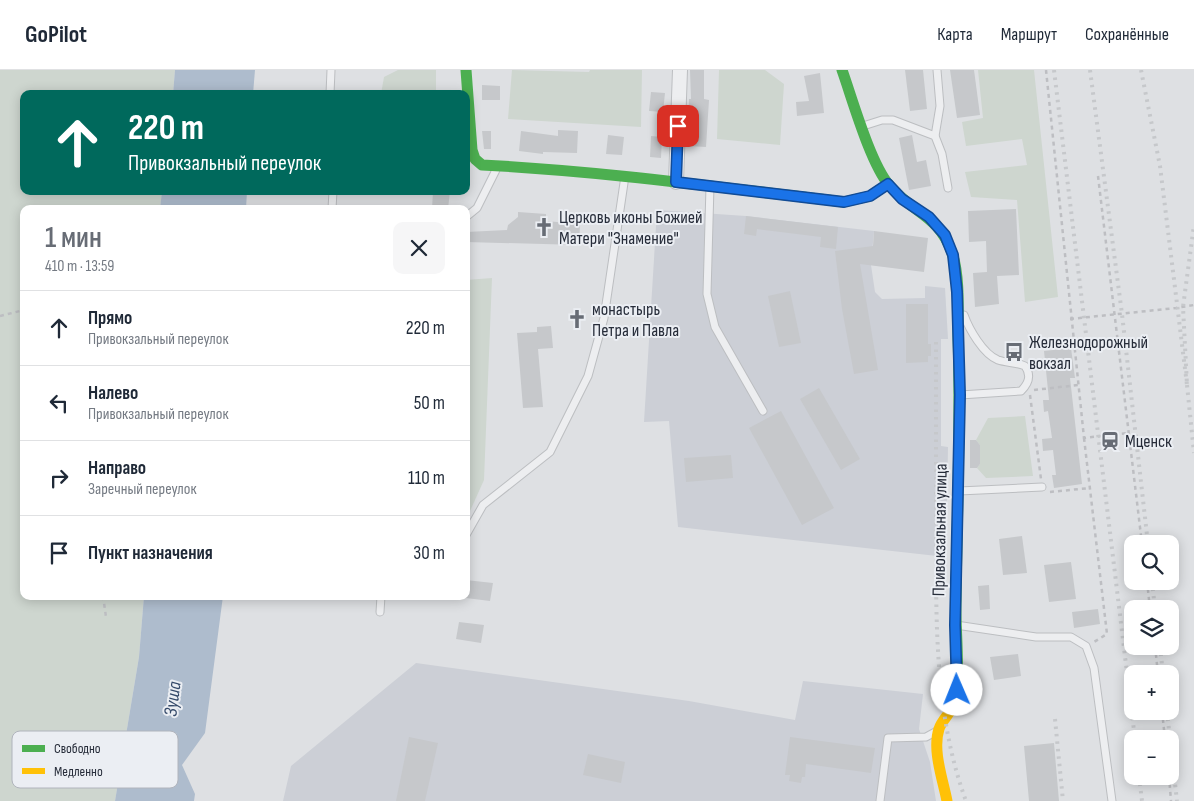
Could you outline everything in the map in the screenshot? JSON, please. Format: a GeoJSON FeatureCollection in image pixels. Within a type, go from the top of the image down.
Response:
{"type":"FeatureCollection","features":[{"type":"Feature","properties":{"kind":"street"},"geometry":{"type":"LineString","coordinates":[[466,70],[468,90]]}},
{"type":"Feature","properties":{"kind":"street"},"geometry":{"type":"LineString","coordinates":[[676,182],[680,70]]}},
{"type":"Feature","properties":{"kind":"street","name":"Привокзальная улица"},"geometry":{"type":"LineString","coordinates":[[842,70],[877,165],[888,184],[902,199],[929,217],[945,235],[953,255],[957,292],[960,395],[955,625],[957,690],[953,708],[939,730]]}},
{"type":"Feature","properties":{"kind":"street"},"geometry":{"type":"LineString","coordinates":[[470,123],[472,150],[475,160],[482,165],[498,168],[545,168],[844,202],[870,196],[888,184]]}},
{"type":"Feature","properties":{"kind":"street"},"geometry":{"type":"LineString","coordinates":[[939,730],[938,746],[947,801]]}},
{"type":"Feature","properties":{"kind":"lane"},"geometry":{"type":"LineString","coordinates":[[330,90],[331,70]]}},
{"type":"Feature","properties":{"kind":"lane"},"geometry":{"type":"LineString","coordinates":[[937,70],[940,106],[935,136],[942,154],[948,188]]}},
{"type":"Feature","properties":{"kind":"lane"},"geometry":{"type":"LineString","coordinates":[[863,126],[882,120],[893,120],[935,136]]}},
{"type":"Feature","properties":{"kind":"lane"},"geometry":{"type":"LineString","coordinates":[[470,214],[477,208],[498,168]]}},
{"type":"Feature","properties":{"kind":"lane"},"geometry":{"type":"LineString","coordinates":[[470,528],[483,505],[550,452],[588,376],[604,318],[625,176]]}},
{"type":"Feature","properties":{"kind":"lane"},"geometry":{"type":"LineString","coordinates":[[710,186],[708,294],[715,327],[763,411]]}},
{"type":"Feature","properties":{"kind":"lane"},"geometry":{"type":"LineString","coordinates":[[957,292],[966,320],[990,355],[1002,361],[1020,364],[1028,371],[1029,376],[1028,382],[1020,392],[960,395]]}},
{"type":"Feature","properties":{"kind":"lane"},"geometry":{"type":"LineString","coordinates":[[958,491],[1042,487]]}},
{"type":"Feature","properties":{"kind":"lane"},"geometry":{"type":"LineString","coordinates":[[380,612],[381,600]]}},
{"type":"Feature","properties":{"kind":"lane"},"geometry":{"type":"LineString","coordinates":[[955,625],[1036,636],[1071,638],[1086,646],[1094,668],[1112,801]]}},
{"type":"Feature","properties":{"kind":"lane"},"geometry":{"type":"LineString","coordinates":[[880,801],[888,738],[926,736],[939,730]]}},
{"type":"Feature","properties":{"kind":"path"},"geometry":{"type":"LineString","coordinates":[[1046,70],[1070,319],[1107,634],[1086,646]]}},
{"type":"Feature","properties":{"kind":"path"},"geometry":{"type":"LineString","coordinates":[[1098,176],[1141,535]]}},
{"type":"Feature","properties":{"kind":"path"},"geometry":{"type":"LineString","coordinates":[[1070,319],[1194,304]]}},
{"type":"Feature","properties":{"kind":"path"},"geometry":{"type":"LineString","coordinates":[[0,316],[20,311]]}},
{"type":"Feature","properties":{"kind":"path"},"geometry":{"type":"LineString","coordinates":[[1078,385],[1029,391],[1042,487],[1051,492],[1090,488]]}},
{"type":"Feature","properties":{"kind":"path"},"geometry":{"type":"LineString","coordinates":[[1084,438],[1128,433]]}},
{"type":"Feature","properties":{"kind":"path"},"geometry":{"type":"LineString","coordinates":[[104,600],[106,617]]}},
{"type":"Feature","properties":{"kind":"path"},"geometry":{"type":"LineString","coordinates":[[1170,785],[1171,801]]}},
{"type":"Feature","properties":{"kind":"shaded area"},"geometry":{"type":"Polygon","coordinates":[[[0,70],[175,70],[173,90],[20,90],[20,195],[162,195],[160,205],[20,205],[20,600],[144,600],[139,657],[127,731],[12,731],[12,788],[117,788],[115,801],[0,801],[0,70]]]}},
{"type":"Feature","properties":{"kind":"shaded area"},"geometry":{"type":"Polygon","coordinates":[[[398,70],[436,70],[436,90],[382,90],[384,77],[398,70]]]}},
{"type":"Feature","properties":{"kind":"shaded area"},"geometry":{"type":"Polygon","coordinates":[[[512,70],[589,72],[590,70],[642,70],[641,127],[508,119],[512,70]]]}},
{"type":"Feature","properties":{"kind":"shaded area"},"geometry":{"type":"Polygon","coordinates":[[[719,70],[765,70],[784,84],[780,145],[717,139],[719,70]]]}},
{"type":"Feature","properties":{"kind":"shaded area"},"geometry":{"type":"Polygon","coordinates":[[[978,70],[1034,70],[1058,297],[1025,302],[1017,200],[971,197],[965,172],[1027,165],[1022,139],[966,146],[962,122],[983,118],[978,70]]]}},
{"type":"Feature","properties":{"kind":"shaded area"},"geometry":{"type":"Polygon","coordinates":[[[657,210],[746,216],[874,231],[871,265],[875,292],[882,299],[925,298],[925,286],[945,288],[948,339],[941,339],[941,446],[948,447],[946,557],[678,527],[669,421],[644,422],[657,210]]]}},
{"type":"Feature","properties":{"kind":"shaded area"},"geometry":{"type":"Polygon","coordinates":[[[492,278],[484,480],[470,511],[470,280],[492,278]]]}},
{"type":"Feature","properties":{"kind":"shaded area"},"geometry":{"type":"Polygon","coordinates":[[[1025,416],[1033,476],[986,478],[977,468],[980,464],[980,445],[976,440],[988,418],[1025,416]]]}},
{"type":"Feature","properties":{"kind":"shaded area"},"geometry":{"type":"Polygon","coordinates":[[[416,663],[689,701],[795,720],[803,681],[923,694],[919,729],[930,762],[936,801],[283,801],[291,766],[416,663]]]}},
{"type":"Feature","properties":{"kind":"water"},"geometry":{"type":"Polygon","coordinates":[[[175,70],[255,70],[253,90],[173,90],[175,70]]]}},
{"type":"Feature","properties":{"kind":"water"},"geometry":{"type":"Polygon","coordinates":[[[162,195],[247,195],[246,205],[160,205],[162,195]]]}},
{"type":"Feature","properties":{"kind":"water","name":"Зуша"},"geometry":{"type":"Polygon","coordinates":[[[144,600],[222,600],[205,733],[182,765],[195,794],[194,801],[115,801],[117,788],[178,788],[178,731],[127,731],[139,657],[144,600]]]}},
{"type":"Feature","properties":{"kind":"building"},"geometry":{"type":"Polygon","coordinates":[[[690,70],[704,70],[704,99],[709,100],[706,147],[688,146],[689,99],[691,99],[690,70]]]}},
{"type":"Feature","properties":{"kind":"building"},"geometry":{"type":"Polygon","coordinates":[[[905,70],[923,70],[927,109],[910,111],[905,70]]]}},
{"type":"Feature","properties":{"kind":"building"},"geometry":{"type":"Polygon","coordinates":[[[950,70],[974,70],[980,115],[957,118],[950,70]]]}},
{"type":"Feature","properties":{"kind":"building"},"geometry":{"type":"Polygon","coordinates":[[[820,73],[824,113],[797,116],[796,102],[809,101],[804,76],[820,73]]]}},
{"type":"Feature","properties":{"kind":"building"},"geometry":{"type":"Polygon","coordinates":[[[482,85],[500,86],[500,100],[482,100],[482,85]]]}},
{"type":"Feature","properties":{"kind":"building"},"geometry":{"type":"Polygon","coordinates":[[[651,92],[665,93],[663,112],[649,111],[651,92]]]}},
{"type":"Feature","properties":{"kind":"building"},"geometry":{"type":"Polygon","coordinates":[[[558,130],[578,131],[577,153],[543,152],[543,154],[519,151],[521,131],[558,136],[558,130]]]}},
{"type":"Feature","properties":{"kind":"building"},"geometry":{"type":"Polygon","coordinates":[[[482,131],[491,131],[491,149],[484,149],[482,131]]]}},
{"type":"Feature","properties":{"kind":"building"},"geometry":{"type":"Polygon","coordinates":[[[608,135],[624,137],[622,155],[606,154],[608,135]]]}},
{"type":"Feature","properties":{"kind":"building"},"geometry":{"type":"Polygon","coordinates":[[[912,135],[917,162],[926,160],[931,186],[909,190],[899,138],[912,135]]]}},
{"type":"Feature","properties":{"kind":"building"},"geometry":{"type":"Polygon","coordinates":[[[651,136],[662,137],[661,158],[650,157],[651,136]]]}},
{"type":"Feature","properties":{"kind":"building"},"geometry":{"type":"Polygon","coordinates":[[[433,195],[450,195],[448,205],[432,205],[433,195]]]}},
{"type":"Feature","properties":{"kind":"building"},"geometry":{"type":"Polygon","coordinates":[[[1016,209],[1019,275],[997,276],[999,304],[975,307],[973,273],[987,272],[986,241],[969,242],[968,211],[1016,209]]]}},
{"type":"Feature","properties":{"kind":"building","name":"Церковь иконы Божией Матери \"Знамение\""},"geometry":{"type":"Polygon","coordinates":[[[518,212],[546,214],[546,221],[580,224],[579,245],[470,242],[470,232],[507,230],[508,225],[518,217],[518,212]]]}},
{"type":"Feature","properties":{"kind":"building"},"geometry":{"type":"Polygon","coordinates":[[[746,216],[838,227],[836,249],[820,247],[821,237],[757,229],[756,236],[744,234],[746,216]]]}},
{"type":"Feature","properties":{"kind":"building"},"geometry":{"type":"Polygon","coordinates":[[[874,231],[928,238],[924,272],[860,264],[878,370],[854,374],[842,309],[835,251],[873,246],[874,231]]]}},
{"type":"Feature","properties":{"kind":"building"},"geometry":{"type":"Polygon","coordinates":[[[790,291],[801,343],[779,347],[768,296],[790,291]]]}},
{"type":"Feature","properties":{"kind":"building"},"geometry":{"type":"Polygon","coordinates":[[[906,304],[928,304],[928,344],[931,344],[931,356],[928,356],[928,362],[906,363],[906,304]]]}},
{"type":"Feature","properties":{"kind":"building"},"geometry":{"type":"Polygon","coordinates":[[[551,326],[553,348],[538,349],[543,407],[523,408],[517,333],[537,332],[537,327],[551,326]]]}},
{"type":"Feature","properties":{"kind":"building","name":"Мценск"},"geometry":{"type":"Polygon","coordinates":[[[1071,348],[1075,378],[1070,378],[1082,484],[1054,488],[1052,475],[1056,475],[1053,450],[1043,451],[1042,439],[1052,438],[1048,411],[1044,412],[1043,400],[1049,400],[1044,351],[1071,348]]]}},
{"type":"Feature","properties":{"kind":"building"},"geometry":{"type":"Polygon","coordinates":[[[819,388],[860,459],[841,470],[800,399],[819,388]]]}},
{"type":"Feature","properties":{"kind":"building"},"geometry":{"type":"Polygon","coordinates":[[[781,411],[834,508],[802,525],[749,428],[781,411]]]}},
{"type":"Feature","properties":{"kind":"building"},"geometry":{"type":"Polygon","coordinates":[[[970,440],[976,440],[980,445],[980,464],[977,468],[970,468],[970,440]]]}},
{"type":"Feature","properties":{"kind":"building"},"geometry":{"type":"Polygon","coordinates":[[[731,455],[733,478],[686,482],[684,458],[731,455]]]}},
{"type":"Feature","properties":{"kind":"building"},"geometry":{"type":"Polygon","coordinates":[[[1022,536],[1027,573],[1003,575],[999,539],[1022,536]]]}},
{"type":"Feature","properties":{"kind":"building"},"geometry":{"type":"Polygon","coordinates":[[[1071,562],[1076,599],[1049,602],[1044,565],[1071,562]]]}},
{"type":"Feature","properties":{"kind":"building"},"geometry":{"type":"Polygon","coordinates":[[[470,580],[493,583],[490,601],[470,598],[470,580]]]}},
{"type":"Feature","properties":{"kind":"building"},"geometry":{"type":"Polygon","coordinates":[[[989,585],[990,609],[980,610],[978,586],[989,585]]]}},
{"type":"Feature","properties":{"kind":"building"},"geometry":{"type":"Polygon","coordinates":[[[1098,609],[1100,624],[1074,628],[1072,612],[1098,609]]]}},
{"type":"Feature","properties":{"kind":"building"},"geometry":{"type":"Polygon","coordinates":[[[459,622],[484,625],[481,643],[456,639],[459,622]]]}},
{"type":"Feature","properties":{"kind":"building"},"geometry":{"type":"Polygon","coordinates":[[[1018,654],[1021,676],[994,680],[990,657],[1018,654]]]}},
{"type":"Feature","properties":{"kind":"building"},"geometry":{"type":"Polygon","coordinates":[[[409,737],[438,743],[425,801],[396,801],[409,737]]]}},
{"type":"Feature","properties":{"kind":"building"},"geometry":{"type":"Polygon","coordinates":[[[790,737],[875,748],[871,773],[806,764],[805,777],[802,777],[801,783],[789,781],[790,775],[785,775],[790,737]]]}},
{"type":"Feature","properties":{"kind":"building"},"geometry":{"type":"Polygon","coordinates":[[[1054,743],[1059,801],[1029,801],[1024,746],[1054,743]]]}},
{"type":"Feature","properties":{"kind":"building"},"geometry":{"type":"Polygon","coordinates":[[[588,754],[625,762],[621,783],[583,775],[588,754]]]}},
{"type":"Feature","properties":{"kind":"railway"},"geometry":{"type":"LineString","coordinates":[[1054,70],[1134,730]]}},
{"type":"Feature","properties":{"kind":"railway"},"geometry":{"type":"LineString","coordinates":[[1090,70],[1122,314],[1147,535]]}},
{"type":"Feature","properties":{"kind":"railway"},"geometry":{"type":"LineString","coordinates":[[1141,70],[1160,166],[1187,385],[1183,307],[1194,225]]}},
{"type":"Feature","properties":{"kind":"railway"},"geometry":{"type":"LineString","coordinates":[[936,342],[936,585],[940,679],[949,741],[966,801]]}},
{"type":"Feature","properties":{"kind":"railway"},"geometry":{"type":"LineString","coordinates":[[1187,385],[1194,453]]}},
{"type":"Feature","properties":{"kind":"railway"},"geometry":{"type":"LineString","coordinates":[[1153,590],[1154,600]]}},
{"type":"Feature","properties":{"kind":"railway"},"geometry":{"type":"LineString","coordinates":[[1161,655],[1162,665]]}},
{"type":"Feature","properties":{"kind":"railway"},"geometry":{"type":"LineString","coordinates":[[1055,719],[1063,801]]}},
{"type":"Feature","properties":{"kind":"railway"},"geometry":{"type":"LineString","coordinates":[[1168,720],[1169,730]]}},
{"type":"Feature","properties":{"kind":"railway"},"geometry":{"type":"LineString","coordinates":[[1140,785],[1142,801]]}},
{"type":"Feature","properties":{"kind":"railway"},"geometry":{"type":"LineString","coordinates":[[1175,785],[1177,801]]}},
{"type":"Feature","properties":{"kind":"traffic: fast"},"geometry":{"type":"LineString","coordinates":[[466,70],[468,90]]}},
{"type":"Feature","properties":{"kind":"traffic: fast"},"geometry":{"type":"LineString","coordinates":[[842,70],[862,130],[882,175],[898,194],[940,230],[947,240],[955,262],[958,304],[959,435],[956,613],[957,677],[954,702]]}},
{"type":"Feature","properties":{"kind":"traffic: fast"},"geometry":{"type":"LineString","coordinates":[[470,123],[472,150],[475,159],[482,165],[618,176],[844,202],[870,196],[888,184]]}},
{"type":"Feature","properties":{"kind":"traffic: slow"},"geometry":{"type":"LineString","coordinates":[[947,801],[937,755],[937,737],[940,725],[954,702]]}},
{"type":"Feature","properties":{"kind":"place","name":"Церковь иконы Божией Матери \"Знамение\""},"geometry":{"type":"Point","coordinates":[544,227]}},
{"type":"Feature","properties":{"kind":"place","name":"монастырь Петра и Павла"},"geometry":{"type":"Point","coordinates":[577,319]}},
{"type":"Feature","properties":{"kind":"place","name":"Железнодорожный вокзал"},"geometry":{"type":"Point","coordinates":[1014,352]}},
{"type":"Feature","properties":{"kind":"place","name":"Мценск"},"geometry":{"type":"Point","coordinates":[1110,441]}},
{"type":"Feature","properties":{"kind":"route"},"geometry":{"type":"LineString","coordinates":[[678,126],[676,182],[844,202],[857,201],[870,196],[888,184],[902,199],[929,217],[945,235],[953,255],[957,292],[960,395],[955,625],[957,690]]}}]}
